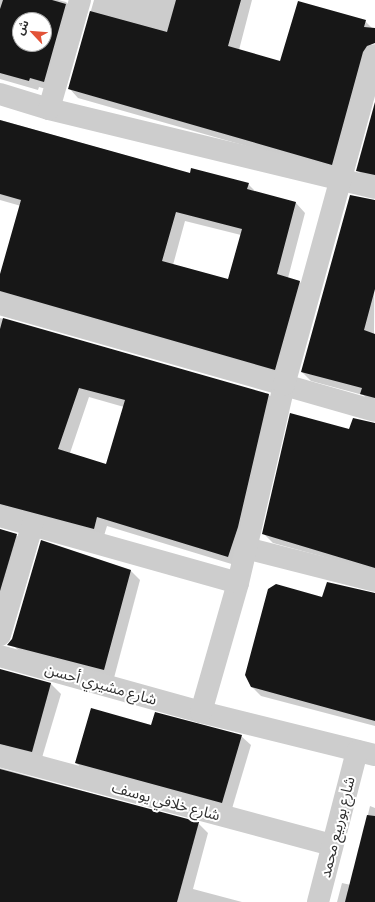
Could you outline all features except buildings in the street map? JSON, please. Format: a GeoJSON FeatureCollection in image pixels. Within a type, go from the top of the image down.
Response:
{"type":"FeatureCollection","features":[{"type":"Feature","properties":{"kind":"street"},"geometry":{"type":"LineString","coordinates":[[49,109],[80,0]]}},
{"type":"Feature","properties":{"kind":"street"},"geometry":{"type":"LineString","coordinates":[[201,712],[238,583],[284,385],[339,179],[375,55]]}},
{"type":"Feature","properties":{"kind":"street"},"geometry":{"type":"LineString","coordinates":[[0,94],[49,109],[375,188]]}},
{"type":"Feature","properties":{"kind":"street"},"geometry":{"type":"LineString","coordinates":[[0,304],[375,411]]}},
{"type":"Feature","properties":{"kind":"street"},"geometry":{"type":"LineString","coordinates":[[0,516],[238,583]]}},
{"type":"Feature","properties":{"kind":"street"},"geometry":{"type":"LineString","coordinates":[[0,635],[32,526]]}},
{"type":"Feature","properties":{"kind":"street"},"geometry":{"type":"LineString","coordinates":[[246,548],[375,581]]}},
{"type":"Feature","properties":{"kind":"street","name":"شارع مشيري أحسن"},"geometry":{"type":"LineString","coordinates":[[0,656],[201,712],[366,753]]}},
{"type":"Feature","properties":{"kind":"street","name":"شارع بوربيع محمد"},"geometry":{"type":"LineString","coordinates":[[318,902],[331,845],[366,753]]}},
{"type":"Feature","properties":{"kind":"street","name":"شارع خلافي يوسف"},"geometry":{"type":"LineString","coordinates":[[0,756],[331,845]]}}]}
